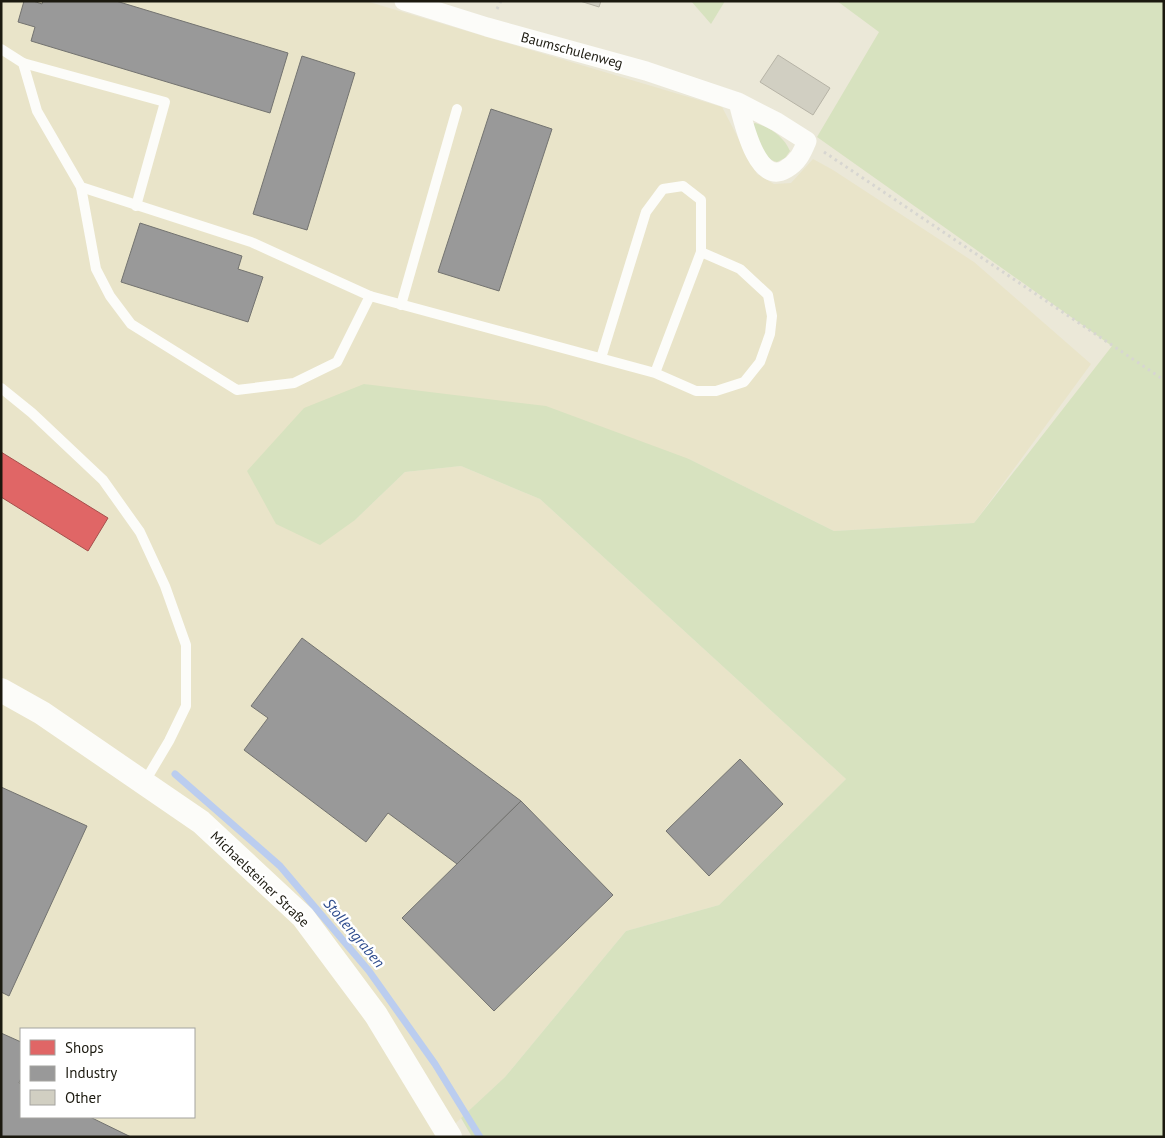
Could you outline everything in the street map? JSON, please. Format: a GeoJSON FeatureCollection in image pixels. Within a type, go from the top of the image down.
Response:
{"type":"FeatureCollection","features":[{"type":"Feature","properties":{"kind":"street","name":"Baumschulenweg"},"geometry":{"type":"LineString","coordinates":[[404,1],[487,27],[646,71],[738,102],[778,122],[807,141]]}},
{"type":"Feature","properties":{"kind":"street"},"geometry":{"type":"LineString","coordinates":[[738,102],[747,136],[758,160],[770,171],[781,172],[795,164],[807,141]]}},
{"type":"Feature","properties":{"kind":"street","name":"Michaelsteiner Straße"},"geometry":{"type":"LineString","coordinates":[[1,690],[42,713],[201,822],[303,917],[376,1015],[450,1137]]}},
{"type":"Feature","properties":{"kind":"lane"},"geometry":{"type":"LineString","coordinates":[[2,53],[23,62],[165,102],[136,206]]}},
{"type":"Feature","properties":{"kind":"lane"},"geometry":{"type":"LineString","coordinates":[[23,62],[37,111],[81,187],[96,269],[110,296],[131,324],[237,390],[294,383],[337,362],[370,296]]}},
{"type":"Feature","properties":{"kind":"lane"},"geometry":{"type":"LineString","coordinates":[[402,305],[457,109]]}},
{"type":"Feature","properties":{"kind":"lane"},"geometry":{"type":"LineString","coordinates":[[601,358],[646,212],[662,189],[683,186],[701,200],[701,252],[655,373]]}},
{"type":"Feature","properties":{"kind":"lane"},"geometry":{"type":"LineString","coordinates":[[81,187],[251,242],[370,296],[655,373],[696,390],[716,391],[744,382],[760,362],[770,334],[772,316],[768,294],[740,269],[701,252]]}},
{"type":"Feature","properties":{"kind":"lane"},"geometry":{"type":"LineString","coordinates":[[1,388],[32,413],[103,480],[140,532],[165,586],[186,645],[186,706],[169,741],[143,783]]}},
{"type":"Feature","properties":{"kind":"path"},"geometry":{"type":"LineString","coordinates":[[807,141],[1164,380]]}},
{"type":"Feature","properties":{"kind":"shaded area"},"geometry":{"type":"Polygon","coordinates":[[[1,1],[366,1],[722,107],[757,174],[774,184],[791,183],[813,159],[833,170],[974,262],[1091,364],[974,523],[834,531],[689,459],[364,384],[355,520],[405,472],[461,466],[540,499],[846,779],[719,905],[626,931],[505,1077],[441,1137],[1,1137],[1,1]]]}},
{"type":"Feature","properties":{"kind":"green space"},"geometry":{"type":"Polygon","coordinates":[[[691,1],[725,1],[711,24],[691,1]]]}},
{"type":"Feature","properties":{"kind":"green space"},"geometry":{"type":"Polygon","coordinates":[[[837,1],[1164,1],[1164,1137],[472,1137],[461,1118],[505,1077],[626,931],[719,905],[846,779],[540,499],[461,466],[405,472],[355,520],[320,545],[276,524],[247,471],[304,408],[364,384],[546,406],[689,459],[834,531],[974,523],[1112,346],[817,137],[879,32],[837,1]]]}},
{"type":"Feature","properties":{"kind":"green space"},"geometry":{"type":"Polygon","coordinates":[[[755,123],[771,130],[784,141],[790,151],[785,158],[777,162],[763,152],[751,125],[755,123]]]}},
{"type":"Feature","properties":{"kind":"building: Shops"},"geometry":{"type":"Polygon","coordinates":[[[1,452],[108,518],[88,551],[1,497],[1,452]]]}},
{"type":"Feature","properties":{"kind":"building: Industry"},"geometry":{"type":"Polygon","coordinates":[[[24,1],[42,4],[43,1],[116,1],[288,53],[270,113],[31,41],[35,27],[18,22],[24,1]]]}},
{"type":"Feature","properties":{"kind":"building: Industry"},"geometry":{"type":"Polygon","coordinates":[[[302,56],[355,73],[307,230],[253,214],[302,56]]]}},
{"type":"Feature","properties":{"kind":"building: Industry"},"geometry":{"type":"Polygon","coordinates":[[[491,109],[552,129],[499,291],[438,272],[491,109]]]}},
{"type":"Feature","properties":{"kind":"building: Industry"},"geometry":{"type":"Polygon","coordinates":[[[140,223],[242,256],[238,269],[263,277],[248,322],[121,282],[140,223]]]}},
{"type":"Feature","properties":{"kind":"building: Industry"},"geometry":{"type":"Polygon","coordinates":[[[302,638],[521,801],[457,864],[388,813],[366,842],[244,750],[268,718],[251,706],[302,638]]]}},
{"type":"Feature","properties":{"kind":"building: Industry"},"geometry":{"type":"Polygon","coordinates":[[[740,759],[783,804],[709,876],[666,831],[740,759]]]}},
{"type":"Feature","properties":{"kind":"building: Industry"},"geometry":{"type":"Polygon","coordinates":[[[1,787],[87,826],[9,996],[1,992],[1,787]]]}},
{"type":"Feature","properties":{"kind":"building: Industry"},"geometry":{"type":"Polygon","coordinates":[[[521,801],[613,895],[494,1011],[402,918],[521,801]]]}},
{"type":"Feature","properties":{"kind":"building: Industry"},"geometry":{"type":"Polygon","coordinates":[[[1,1033],[20,1042],[20,1118],[92,1118],[131,1137],[1,1137],[1,1033]]]}},
{"type":"Feature","properties":{"kind":"building: Other"},"geometry":{"type":"Polygon","coordinates":[[[580,1],[601,1],[599,7],[580,1]]]}},
{"type":"Feature","properties":{"kind":"building: Other"},"geometry":{"type":"Polygon","coordinates":[[[778,55],[830,88],[813,115],[760,82],[778,55]]]}},
{"type":"Feature","properties":{"kind":"waterway","name":"Stollengraben"},"geometry":{"type":"LineString","coordinates":[[175,774],[280,866],[369,971],[435,1064],[480,1137]]}}]}
